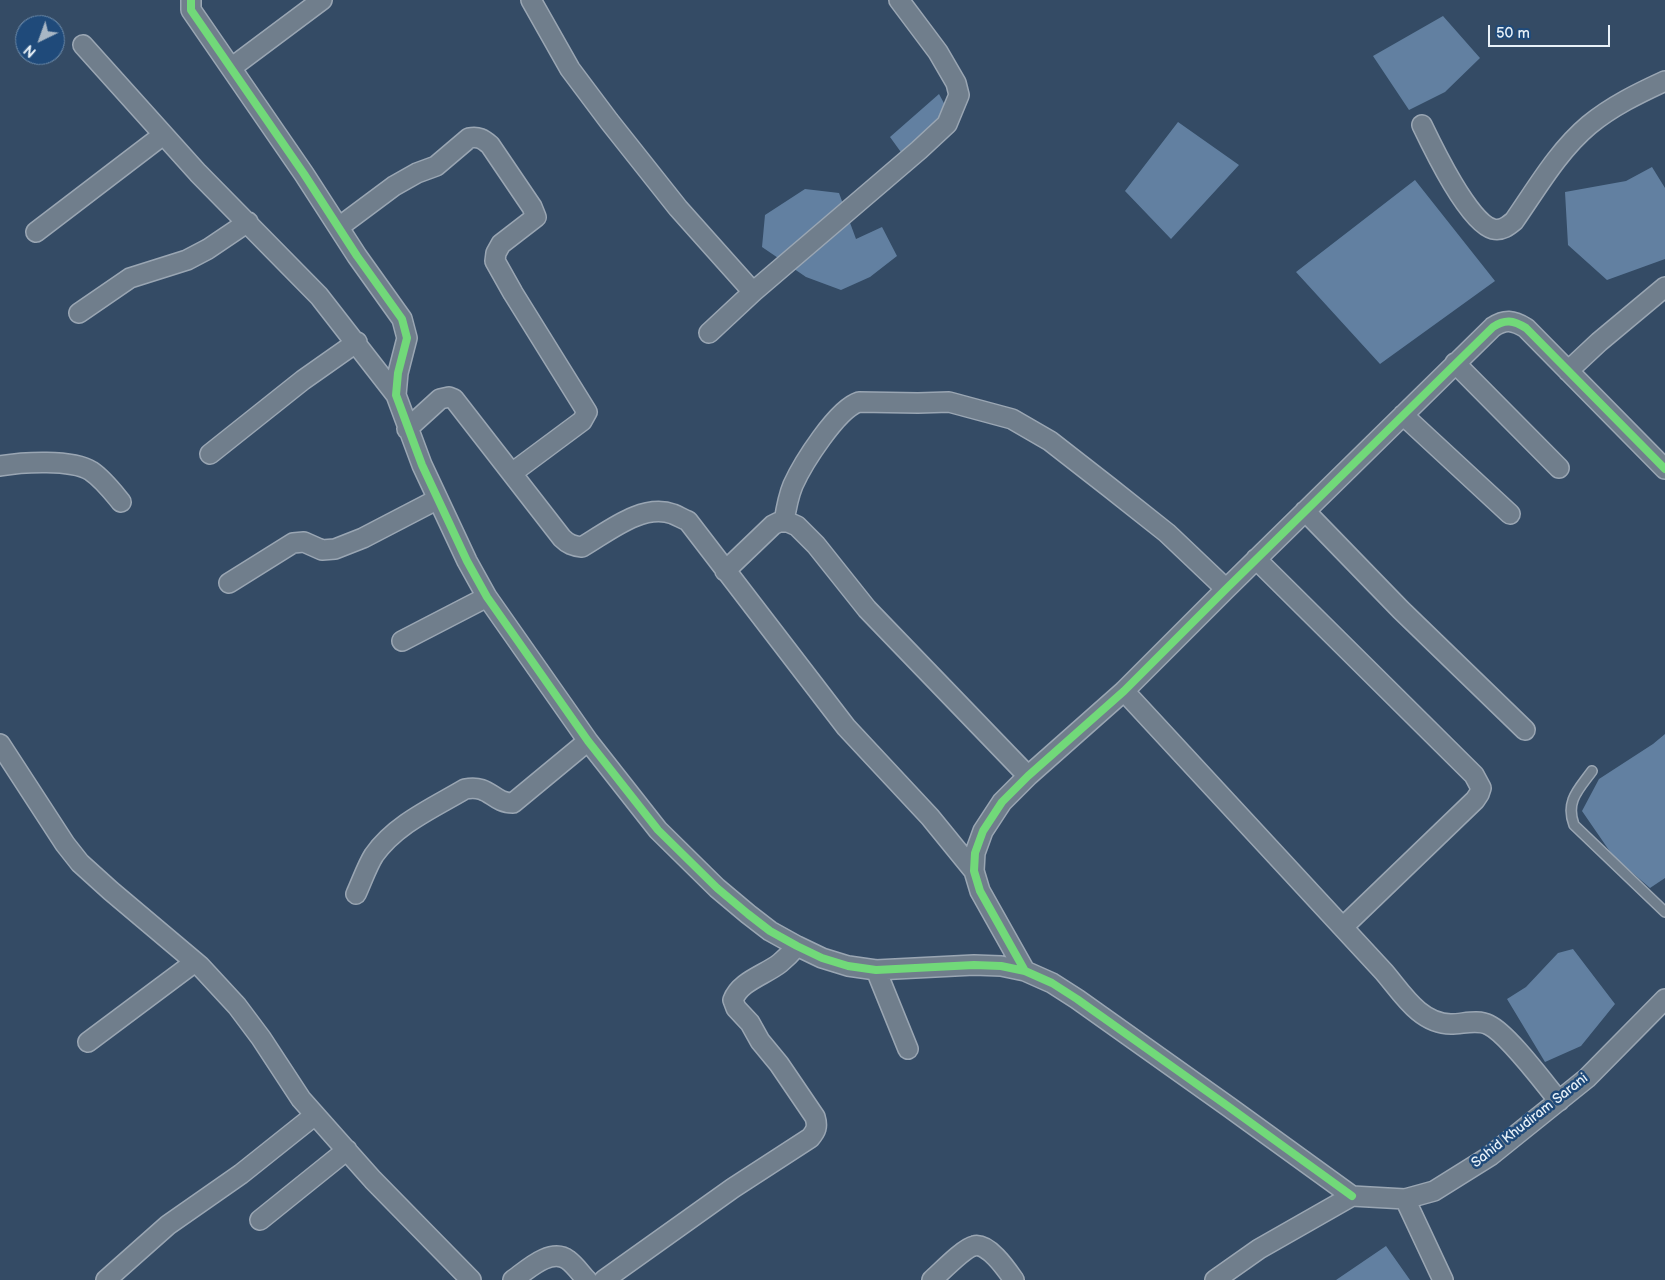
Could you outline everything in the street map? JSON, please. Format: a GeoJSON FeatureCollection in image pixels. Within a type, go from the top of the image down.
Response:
{"type":"FeatureCollection","features":[{"type":"Feature","properties":{"kind":"street"},"geometry":{"type":"LineString","coordinates":[[191,0],[191,10],[402,319],[407,338],[398,373],[396,395]]}},
{"type":"Feature","properties":{"kind":"street"},"geometry":{"type":"LineString","coordinates":[[231,68],[322,0]]}},
{"type":"Feature","properties":{"kind":"street"},"geometry":{"type":"LineString","coordinates":[[530,0],[570,69],[609,121],[678,208],[753,292]]}},
{"type":"Feature","properties":{"kind":"street"},"geometry":{"type":"LineString","coordinates":[[709,334],[753,292],[919,150],[946,124],[954,111],[959,95],[956,83],[938,52],[899,0]]}},
{"type":"Feature","properties":{"kind":"street"},"geometry":{"type":"LineString","coordinates":[[83,45],[163,135],[319,296],[396,395],[407,429],[438,500],[467,561],[487,597],[588,741],[658,830],[688,860],[748,914],[770,931],[822,958],[848,966],[876,970],[974,965],[1001,966],[1025,970],[1077,999],[1352,1196],[1258,1249],[1216,1280]]}},
{"type":"Feature","properties":{"kind":"street"},"geometry":{"type":"LineString","coordinates":[[1422,125],[1444,170],[1460,195],[1482,223],[1492,229],[1500,230],[1514,221],[1560,154],[1589,125],[1615,106],[1665,81]]}},
{"type":"Feature","properties":{"kind":"street"},"geometry":{"type":"LineString","coordinates":[[36,232],[163,135]]}},
{"type":"Feature","properties":{"kind":"street"},"geometry":{"type":"LineString","coordinates":[[339,228],[394,186],[417,173],[436,166],[469,138],[482,139],[490,145],[532,207],[536,217],[501,244],[496,253],[495,261],[512,293],[587,412],[582,421],[512,473]]}},
{"type":"Feature","properties":{"kind":"street"},"geometry":{"type":"LineString","coordinates":[[79,313],[130,278],[187,260],[208,249],[248,222]]}},
{"type":"Feature","properties":{"kind":"street"},"geometry":{"type":"LineString","coordinates":[[1568,371],[1605,336],[1665,288]]}},
{"type":"Feature","properties":{"kind":"street"},"geometry":{"type":"LineString","coordinates":[[1025,970],[980,891],[974,871],[975,854],[983,831],[1002,802],[1028,776],[1124,691],[1493,327],[1501,322],[1511,320],[1526,328],[1665,469]]}},
{"type":"Feature","properties":{"kind":"street"},"geometry":{"type":"LineString","coordinates":[[210,454],[303,380],[356,342]]}},
{"type":"Feature","properties":{"kind":"street"},"geometry":{"type":"LineString","coordinates":[[1455,364],[1558,468]]}},
{"type":"Feature","properties":{"kind":"street"},"geometry":{"type":"LineString","coordinates":[[407,429],[440,399],[449,397],[454,399],[568,544],[582,547],[636,516],[656,512],[672,513],[688,521],[846,726],[930,817],[974,871]]}},
{"type":"Feature","properties":{"kind":"street"},"geometry":{"type":"LineString","coordinates":[[784,522],[787,503],[793,485],[809,457],[835,420],[851,404],[859,402],[949,402],[1012,419],[1050,441],[1167,533],[1226,589]]}},
{"type":"Feature","properties":{"kind":"street"},"geometry":{"type":"LineString","coordinates":[[1403,415],[1510,514]]}},
{"type":"Feature","properties":{"kind":"street"},"geometry":{"type":"LineString","coordinates":[[0,466],[20,462],[78,465],[93,472],[121,502]]}},
{"type":"Feature","properties":{"kind":"street"},"geometry":{"type":"LineString","coordinates":[[229,583],[293,542],[304,542],[322,550],[335,549],[363,538],[438,500]]}},
{"type":"Feature","properties":{"kind":"street"},"geometry":{"type":"LineString","coordinates":[[1305,511],[1414,623],[1525,730]]}},
{"type":"Feature","properties":{"kind":"street"},"geometry":{"type":"LineString","coordinates":[[725,571],[773,525],[788,522],[797,526],[816,545],[867,608],[1028,776]]}},
{"type":"Feature","properties":{"kind":"street"},"geometry":{"type":"LineString","coordinates":[[1256,559],[1474,775],[1481,788],[1475,800],[1343,928]]}},
{"type":"Feature","properties":{"kind":"street"},"geometry":{"type":"LineString","coordinates":[[402,641],[487,597]]}},
{"type":"Feature","properties":{"kind":"street"},"geometry":{"type":"LineString","coordinates":[[1124,691],[1415,1008],[1427,1018],[1436,1022],[1451,1024],[1478,1022],[1489,1024],[1504,1036],[1559,1101]]}},
{"type":"Feature","properties":{"kind":"street"},"geometry":{"type":"LineString","coordinates":[[356,894],[373,857],[385,841],[399,828],[465,790],[475,787],[483,789],[504,803],[514,803],[588,741]]}},
{"type":"Feature","properties":{"kind":"street"},"geometry":{"type":"LineString","coordinates":[[0,744],[65,844],[80,862],[90,873],[195,962],[237,1006],[315,1115],[471,1280]]}},
{"type":"Feature","properties":{"kind":"street"},"geometry":{"type":"LineString","coordinates":[[604,1280],[733,1188],[810,1138],[816,1131],[818,1125],[815,1117],[779,1064],[760,1041],[750,1023],[736,1008],[733,1000],[744,986],[781,963],[797,946]]}},
{"type":"Feature","properties":{"kind":"street"},"geometry":{"type":"LineString","coordinates":[[88,1042],[195,962]]}},
{"type":"Feature","properties":{"kind":"street"},"geometry":{"type":"LineString","coordinates":[[876,970],[908,1048]]}},
{"type":"Feature","properties":{"kind":"street","name":"Sahid Khudiram Sarani"},"geometry":{"type":"LineString","coordinates":[[1352,1196],[1406,1199],[1434,1191],[1490,1156],[1559,1101],[1587,1078],[1662,1006]]}},
{"type":"Feature","properties":{"kind":"street"},"geometry":{"type":"LineString","coordinates":[[106,1280],[168,1225],[241,1174],[315,1115]]}},
{"type":"Feature","properties":{"kind":"street"},"geometry":{"type":"LineString","coordinates":[[260,1220],[347,1150]]}},
{"type":"Feature","properties":{"kind":"street"},"geometry":{"type":"LineString","coordinates":[[1406,1199],[1442,1280]]}},
{"type":"Feature","properties":{"kind":"street"},"geometry":{"type":"LineString","coordinates":[[932,1280],[966,1250],[980,1245],[1000,1261],[1014,1280]]}},
{"type":"Feature","properties":{"kind":"street"},"geometry":{"type":"LineString","coordinates":[[513,1280],[552,1256],[560,1256],[568,1260],[587,1280]]}},
{"type":"Feature","properties":{"kind":"lane"},"geometry":{"type":"LineString","coordinates":[[1592,771],[1573,797],[1570,809],[1574,825],[1665,912]]}},
{"type":"Feature","properties":{"kind":"water"},"geometry":{"type":"Polygon","coordinates":[[[1443,16],[1480,58],[1445,92],[1409,110],[1373,56],[1443,16]]]}},
{"type":"Feature","properties":{"kind":"water"},"geometry":{"type":"Polygon","coordinates":[[[939,94],[952,118],[903,155],[890,137],[939,94]]]}},
{"type":"Feature","properties":{"kind":"water"},"geometry":{"type":"Polygon","coordinates":[[[1178,122],[1239,165],[1171,239],[1125,191],[1178,122]]]}},
{"type":"Feature","properties":{"kind":"water"},"geometry":{"type":"Polygon","coordinates":[[[1652,167],[1665,188],[1665,259],[1607,280],[1568,245],[1565,192],[1626,181],[1652,167]]]}},
{"type":"Feature","properties":{"kind":"water"},"geometry":{"type":"Polygon","coordinates":[[[1415,180],[1495,281],[1380,364],[1296,272],[1415,180]]]}},
{"type":"Feature","properties":{"kind":"water"},"geometry":{"type":"Polygon","coordinates":[[[805,189],[839,193],[856,239],[882,227],[897,256],[870,277],[841,290],[806,277],[762,247],[765,215],[805,189]]]}},
{"type":"Feature","properties":{"kind":"water"},"geometry":{"type":"Polygon","coordinates":[[[1665,734],[1665,878],[1650,888],[1613,856],[1582,811],[1599,779],[1653,744],[1665,734]]]}},
{"type":"Feature","properties":{"kind":"water"},"geometry":{"type":"Polygon","coordinates":[[[1573,949],[1615,1004],[1581,1046],[1545,1062],[1507,999],[1526,987],[1558,953],[1573,949]]]}},
{"type":"Feature","properties":{"kind":"water"},"geometry":{"type":"Polygon","coordinates":[[[1386,1246],[1410,1280],[1336,1280],[1386,1246]]]}},
{"type":"Feature","properties":{"kind":"cycle path"},"geometry":{"type":"LineString","coordinates":[[191,0],[191,10],[304,174],[357,256],[402,319],[407,338],[398,373],[396,395],[422,465],[467,561],[487,597],[588,741],[658,830],[717,888],[748,914],[770,931],[822,958],[848,966],[876,970],[974,965],[1001,966],[1025,971],[1052,983],[1352,1196]]}},
{"type":"Feature","properties":{"kind":"cycle path"},"geometry":{"type":"LineString","coordinates":[[1025,971],[980,891],[974,871],[975,853],[983,831],[1002,802],[1028,776],[1124,691],[1493,327],[1509,322],[1517,323],[1526,328],[1665,469]]}}]}
